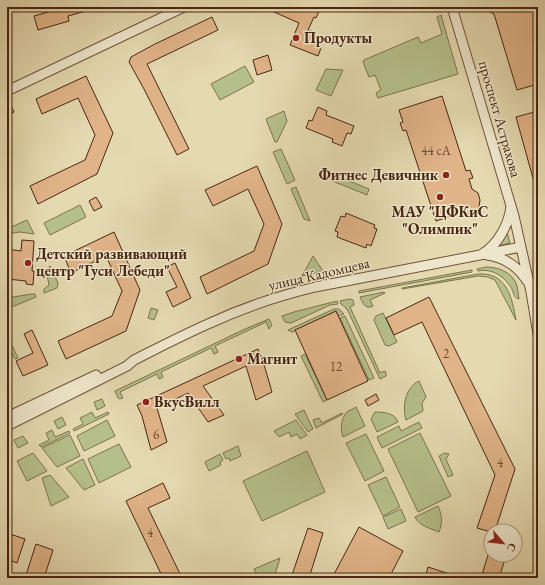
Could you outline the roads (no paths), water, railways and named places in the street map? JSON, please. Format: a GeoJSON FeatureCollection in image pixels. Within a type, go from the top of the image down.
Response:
{"type":"FeatureCollection","features":[{"type":"Feature","properties":{"kind":"street"},"geometry":{"type":"LineString","coordinates":[[7,91],[184,7]]}},
{"type":"Feature","properties":{"kind":"street","name":"проспект Астрахова"},"geometry":{"type":"LineString","coordinates":[[452,7],[511,204],[530,285],[538,334]]}},
{"type":"Feature","properties":{"kind":"street"},"geometry":{"type":"LineString","coordinates":[[479,255],[490,248],[500,236],[509,217],[511,204]]}},
{"type":"Feature","properties":{"kind":"street","name":"улица Кадомцева"},"geometry":{"type":"LineString","coordinates":[[7,426],[209,323],[251,306],[298,291],[325,285],[522,247]]}},
{"type":"Feature","properties":{"kind":"street"},"geometry":{"type":"LineString","coordinates":[[479,255],[492,256],[510,264],[521,273],[530,285]]}},
{"type":"Feature","properties":{"kind":"street","name":"улица Кадомцева"},"geometry":{"type":"LineString","coordinates":[[7,417],[125,361],[134,360]]}},
{"type":"Feature","properties":{"kind":"place","name":"Продукты"},"geometry":{"type":"Point","coordinates":[296,38]}},
{"type":"Feature","properties":{"kind":"place","name":"Фитнес Девичник"},"geometry":{"type":"Point","coordinates":[446,175]}},
{"type":"Feature","properties":{"kind":"place","name":"МАУ \"ЦФКиС \"Олимпик\""},"geometry":{"type":"Point","coordinates":[440,197]}},
{"type":"Feature","properties":{"kind":"place","name":"Детский развивающий центр \"Гуси Лебеди\""},"geometry":{"type":"Point","coordinates":[28,263]}},
{"type":"Feature","properties":{"kind":"place","name":"Магнит"},"geometry":{"type":"Point","coordinates":[239,359]}},
{"type":"Feature","properties":{"kind":"place","name":"ВкусВилл"},"geometry":{"type":"Point","coordinates":[146,402]}}]}
